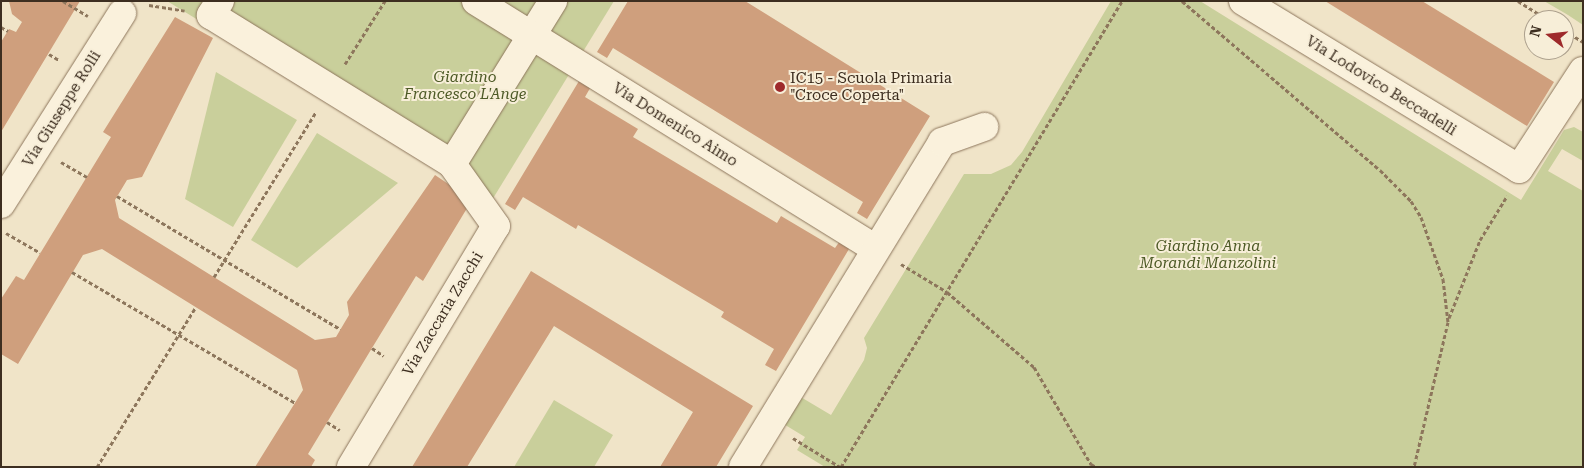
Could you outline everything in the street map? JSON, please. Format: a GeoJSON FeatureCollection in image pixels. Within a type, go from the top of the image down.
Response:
{"type":"FeatureCollection","features":[{"type":"Feature","properties":{"kind":"street","name":"Via Domenico Aimo"},"geometry":{"type":"LineString","coordinates":[[476,1],[875,248]]}},
{"type":"Feature","properties":{"kind":"street"},"geometry":{"type":"LineString","coordinates":[[216,8],[331,88],[452,164],[553,1]]}},
{"type":"Feature","properties":{"kind":"street","name":"Via Lodovico Beccadelli"},"geometry":{"type":"LineString","coordinates":[[1243,1],[1516,179]]}},
{"type":"Feature","properties":{"kind":"street","name":"Via Giuseppe Rolli"},"geometry":{"type":"LineString","coordinates":[[1,204],[122,13]]}},
{"type":"Feature","properties":{"kind":"street"},"geometry":{"type":"LineString","coordinates":[[1516,179],[1583,71]]}},
{"type":"Feature","properties":{"kind":"street"},"geometry":{"type":"LineString","coordinates":[[743,467],[875,248],[942,142],[984,127]]}},
{"type":"Feature","properties":{"kind":"street","name":"Via Zaccaria Zacchi"},"geometry":{"type":"LineString","coordinates":[[350,467],[496,226],[452,164]]}},
{"type":"Feature","properties":{"kind":"path"},"geometry":{"type":"LineString","coordinates":[[63,1],[76,9]]}},
{"type":"Feature","properties":{"kind":"path"},"geometry":{"type":"LineString","coordinates":[[214,277],[385,1]]}},
{"type":"Feature","properties":{"kind":"path"},"geometry":{"type":"LineString","coordinates":[[769,423],[841,467],[1122,1]]}},
{"type":"Feature","properties":{"kind":"path"},"geometry":{"type":"LineString","coordinates":[[1182,1],[1380,170],[1411,201],[1436,252],[1447,301],[1448,322]]}},
{"type":"Feature","properties":{"kind":"path"},"geometry":{"type":"LineString","coordinates":[[1518,1],[1532,10]]}},
{"type":"Feature","properties":{"kind":"path"},"geometry":{"type":"LineString","coordinates":[[122,13],[129,2],[216,8]]}},
{"type":"Feature","properties":{"kind":"path"},"geometry":{"type":"LineString","coordinates":[[1,27],[8,31]]}},
{"type":"Feature","properties":{"kind":"path"},"geometry":{"type":"LineString","coordinates":[[1414,467],[1448,322],[1480,240],[1516,179]]}},
{"type":"Feature","properties":{"kind":"path"},"geometry":{"type":"LineString","coordinates":[[117,196],[340,329]]}},
{"type":"Feature","properties":{"kind":"path"},"geometry":{"type":"LineString","coordinates":[[1,230],[40,253]]}},
{"type":"Feature","properties":{"kind":"path"},"geometry":{"type":"LineString","coordinates":[[875,248],[947,292],[1034,367],[1091,464],[1096,467]]}},
{"type":"Feature","properties":{"kind":"path"},"geometry":{"type":"LineString","coordinates":[[72,272],[295,403]]}},
{"type":"Feature","properties":{"kind":"path"},"geometry":{"type":"LineString","coordinates":[[97,467],[196,307]]}},
{"type":"Feature","properties":{"kind":"green space","name":"Giardino Francesco L'Ange"},"geometry":{"type":"Polygon","coordinates":[[[167,1],[614,1],[492,200],[167,1]]]}},
{"type":"Feature","properties":{"kind":"green space","name":"Giardino Anna Morandi Manzolini"},"geometry":{"type":"Polygon","coordinates":[[[1111,1],[1200,1],[1521,200],[1564,130],[1574,127],[1583,132],[1583,161],[1562,149],[1548,171],[1583,191],[1583,467],[825,467],[797,450],[805,437],[782,423],[799,396],[831,415],[864,360],[867,348],[864,338],[964,174],[991,174],[1011,165],[1022,152],[1111,1]]]}},
{"type":"Feature","properties":{"kind":"green space"},"geometry":{"type":"Polygon","coordinates":[[[1544,1],[1583,1],[1583,25],[1574,19],[1574,10],[1559,10],[1544,1]]]}},
{"type":"Feature","properties":{"kind":"green space"},"geometry":{"type":"Polygon","coordinates":[[[216,72],[297,120],[233,227],[185,199],[216,72]]]}},
{"type":"Feature","properties":{"kind":"green space"},"geometry":{"type":"Polygon","coordinates":[[[317,133],[398,183],[297,268],[251,240],[317,133]]]}},
{"type":"Feature","properties":{"kind":"green space"},"geometry":{"type":"Polygon","coordinates":[[[554,400],[613,435],[594,467],[514,467],[554,400]]]}},
{"type":"Feature","properties":{"kind":"building"},"geometry":{"type":"Polygon","coordinates":[[[9,1],[80,1],[1,132],[1,42],[9,29],[16,32],[22,22],[12,14],[9,1]]]}},
{"type":"Feature","properties":{"kind":"building","name":"IC15 - Scuola Primaria \"Croce Coperta\""},"geometry":{"type":"Polygon","coordinates":[[[628,1],[745,1],[930,116],[867,219],[857,213],[863,202],[613,48],[607,58],[597,52],[628,1]]]}},
{"type":"Feature","properties":{"kind":"building"},"geometry":{"type":"Polygon","coordinates":[[[1325,1],[1422,1],[1554,82],[1527,126],[1325,1]]]}},
{"type":"Feature","properties":{"kind":"building"},"geometry":{"type":"Polygon","coordinates":[[[175,17],[213,38],[142,177],[127,180],[115,200],[119,218],[315,340],[336,337],[349,315],[347,302],[435,175],[472,200],[423,281],[416,276],[308,454],[315,460],[311,467],[255,467],[303,390],[297,370],[102,249],[83,255],[18,364],[1,354],[1,299],[16,276],[24,280],[111,137],[103,132],[175,17]]]}},
{"type":"Feature","properties":{"kind":"building"},"geometry":{"type":"Polygon","coordinates":[[[582,76],[593,83],[585,97],[638,129],[633,137],[777,223],[781,216],[835,248],[842,238],[852,244],[776,371],[765,365],[774,349],[721,317],[724,312],[578,225],[576,229],[523,197],[515,210],[505,204],[582,76]]]}},
{"type":"Feature","properties":{"kind":"building"},"geometry":{"type":"Polygon","coordinates":[[[531,271],[753,406],[716,467],[660,467],[693,412],[554,326],[467,467],[412,467],[531,271]]]}},
{"type":"Feature","properties":{"kind":"place","name":"IC15 - Scuola Primaria \"Croce Coperta\""},"geometry":{"type":"Point","coordinates":[780,87]}}]}
